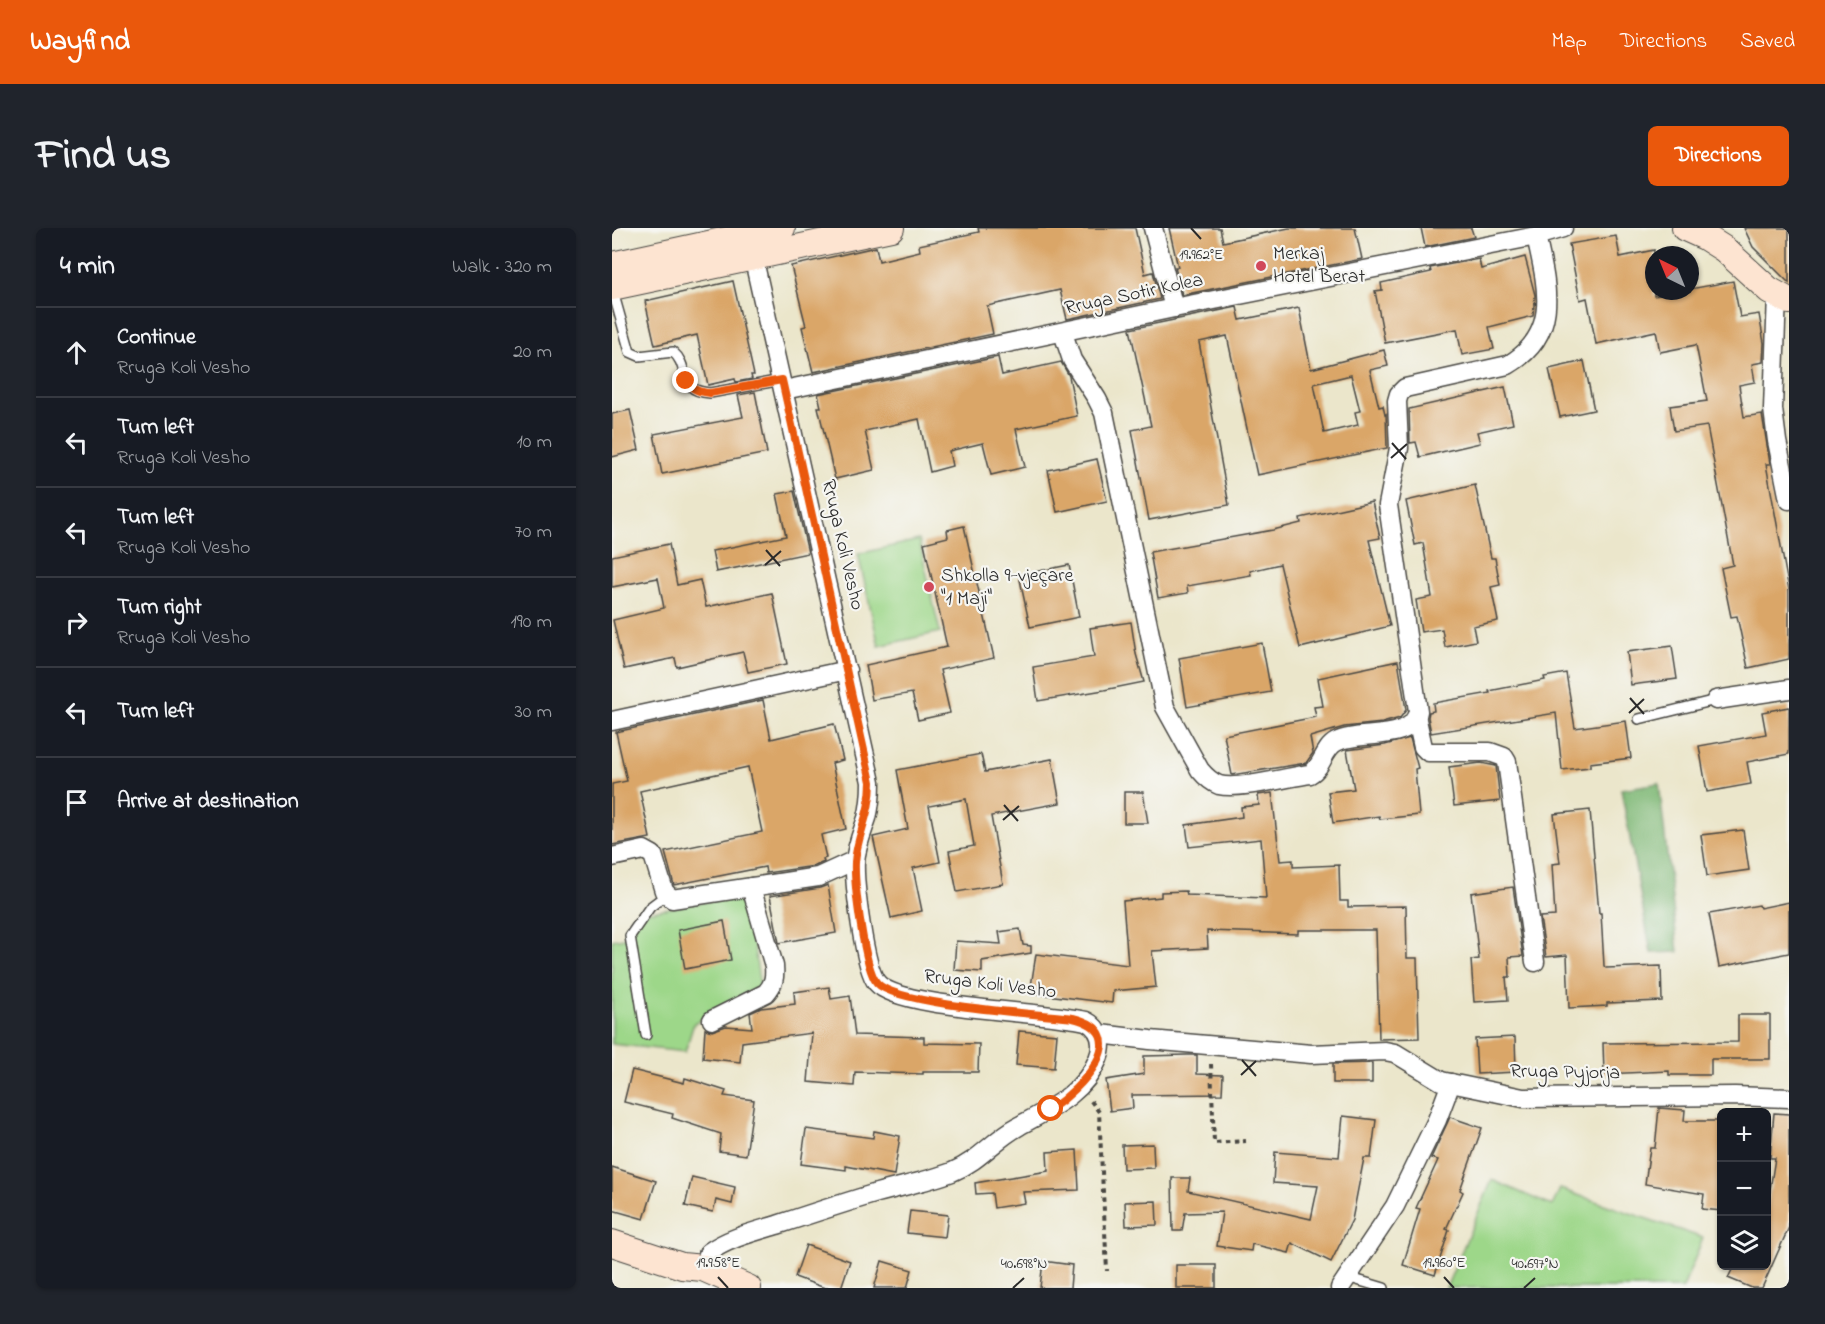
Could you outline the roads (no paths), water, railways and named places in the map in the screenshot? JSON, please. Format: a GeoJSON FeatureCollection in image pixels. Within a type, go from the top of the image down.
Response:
{"type":"FeatureCollection","features":[{"type":"Feature","properties":{"kind":"street"},"geometry":{"type":"LineString","coordinates":[[612,265],[782,228]]}},
{"type":"Feature","properties":{"kind":"street"},"geometry":{"type":"LineString","coordinates":[[612,287],[891,228]]}},
{"type":"Feature","properties":{"kind":"street"},"geometry":{"type":"LineString","coordinates":[[1153,228],[1174,308]]}},
{"type":"Feature","properties":{"kind":"street","name":"Rruga Sotir Kolea"},"geometry":{"type":"LineString","coordinates":[[783,385],[1063,333],[1174,308],[1536,236],[1563,228]]}},
{"type":"Feature","properties":{"kind":"street"},"geometry":{"type":"LineString","coordinates":[[1685,228],[1724,249],[1769,290],[1783,298],[1773,409],[1789,500]]}},
{"type":"Feature","properties":{"kind":"street"},"geometry":{"type":"LineString","coordinates":[[1535,962],[1507,762],[1498,753],[1428,752],[1423,747],[1417,720],[1418,711],[1388,505],[1399,448],[1397,401],[1399,394],[1405,388],[1508,365],[1530,348],[1539,334],[1548,301],[1536,236]]}},
{"type":"Feature","properties":{"kind":"street","name":"Rruga Koli Vesho"},"geometry":{"type":"LineString","coordinates":[[753,256],[871,782],[871,799],[855,860],[862,929],[876,982],[887,990],[925,1001],[1073,1018],[1092,1024],[1100,1034]]}},
{"type":"Feature","properties":{"kind":"street"},"geometry":{"type":"LineString","coordinates":[[1063,333],[1072,360],[1104,413],[1165,707],[1205,776],[1220,785],[1228,786],[1310,774],[1316,771],[1329,747],[1337,741],[1406,729],[1417,720]]}},
{"type":"Feature","properties":{"kind":"street"},"geometry":{"type":"LineString","coordinates":[[612,721],[847,670]]}},
{"type":"Feature","properties":{"kind":"street"},"geometry":{"type":"LineString","coordinates":[[1716,700],[1789,689]]}},
{"type":"Feature","properties":{"kind":"street"},"geometry":{"type":"LineString","coordinates":[[612,857],[644,850],[653,855],[666,895],[672,899],[818,877],[855,860]]}},
{"type":"Feature","properties":{"kind":"street"},"geometry":{"type":"LineString","coordinates":[[712,1020],[766,993],[772,986],[774,966],[751,887]]}},
{"type":"Feature","properties":{"kind":"street"},"geometry":{"type":"LineString","coordinates":[[704,1268],[710,1252],[731,1240],[963,1167],[985,1153],[1009,1132],[1051,1109],[1080,1086],[1098,1059],[1101,1049],[1100,1034]]}},
{"type":"Feature","properties":{"kind":"street","name":"Rruga Pyjorja"},"geometry":{"type":"LineString","coordinates":[[1100,1034],[1311,1054],[1385,1051],[1403,1057],[1432,1077],[1450,1083],[1536,1099],[1620,1096],[1789,1098]]}},
{"type":"Feature","properties":{"kind":"street"},"geometry":{"type":"LineString","coordinates":[[1343,1282],[1395,1206],[1437,1120],[1450,1083]]}},
{"type":"Feature","properties":{"kind":"street"},"geometry":{"type":"LineString","coordinates":[[612,1242],[682,1266],[704,1268],[748,1288]]}},
{"type":"Feature","properties":{"kind":"lane"},"geometry":{"type":"LineString","coordinates":[[612,287],[630,352],[639,356],[673,352],[678,357],[686,381],[692,388],[710,393],[783,385]]}},
{"type":"Feature","properties":{"kind":"lane"},"geometry":{"type":"LineString","coordinates":[[1639,719],[1716,700]]}},
{"type":"Feature","properties":{"kind":"lane"},"geometry":{"type":"LineString","coordinates":[[645,1035],[630,936],[650,907],[666,895]]}},
{"type":"Feature","properties":{"kind":"lane"},"geometry":{"type":"LineString","coordinates":[[1343,1282],[1383,1288]]}},
{"type":"Feature","properties":{"kind":"place","name":"Merkaj Hotel Berat"},"geometry":{"type":"Point","coordinates":[1261,266]}},
{"type":"Feature","properties":{"kind":"place","name":"Shkolla 9-vjeçare \"1 Maji\""},"geometry":{"type":"Point","coordinates":[929,587]}}]}
